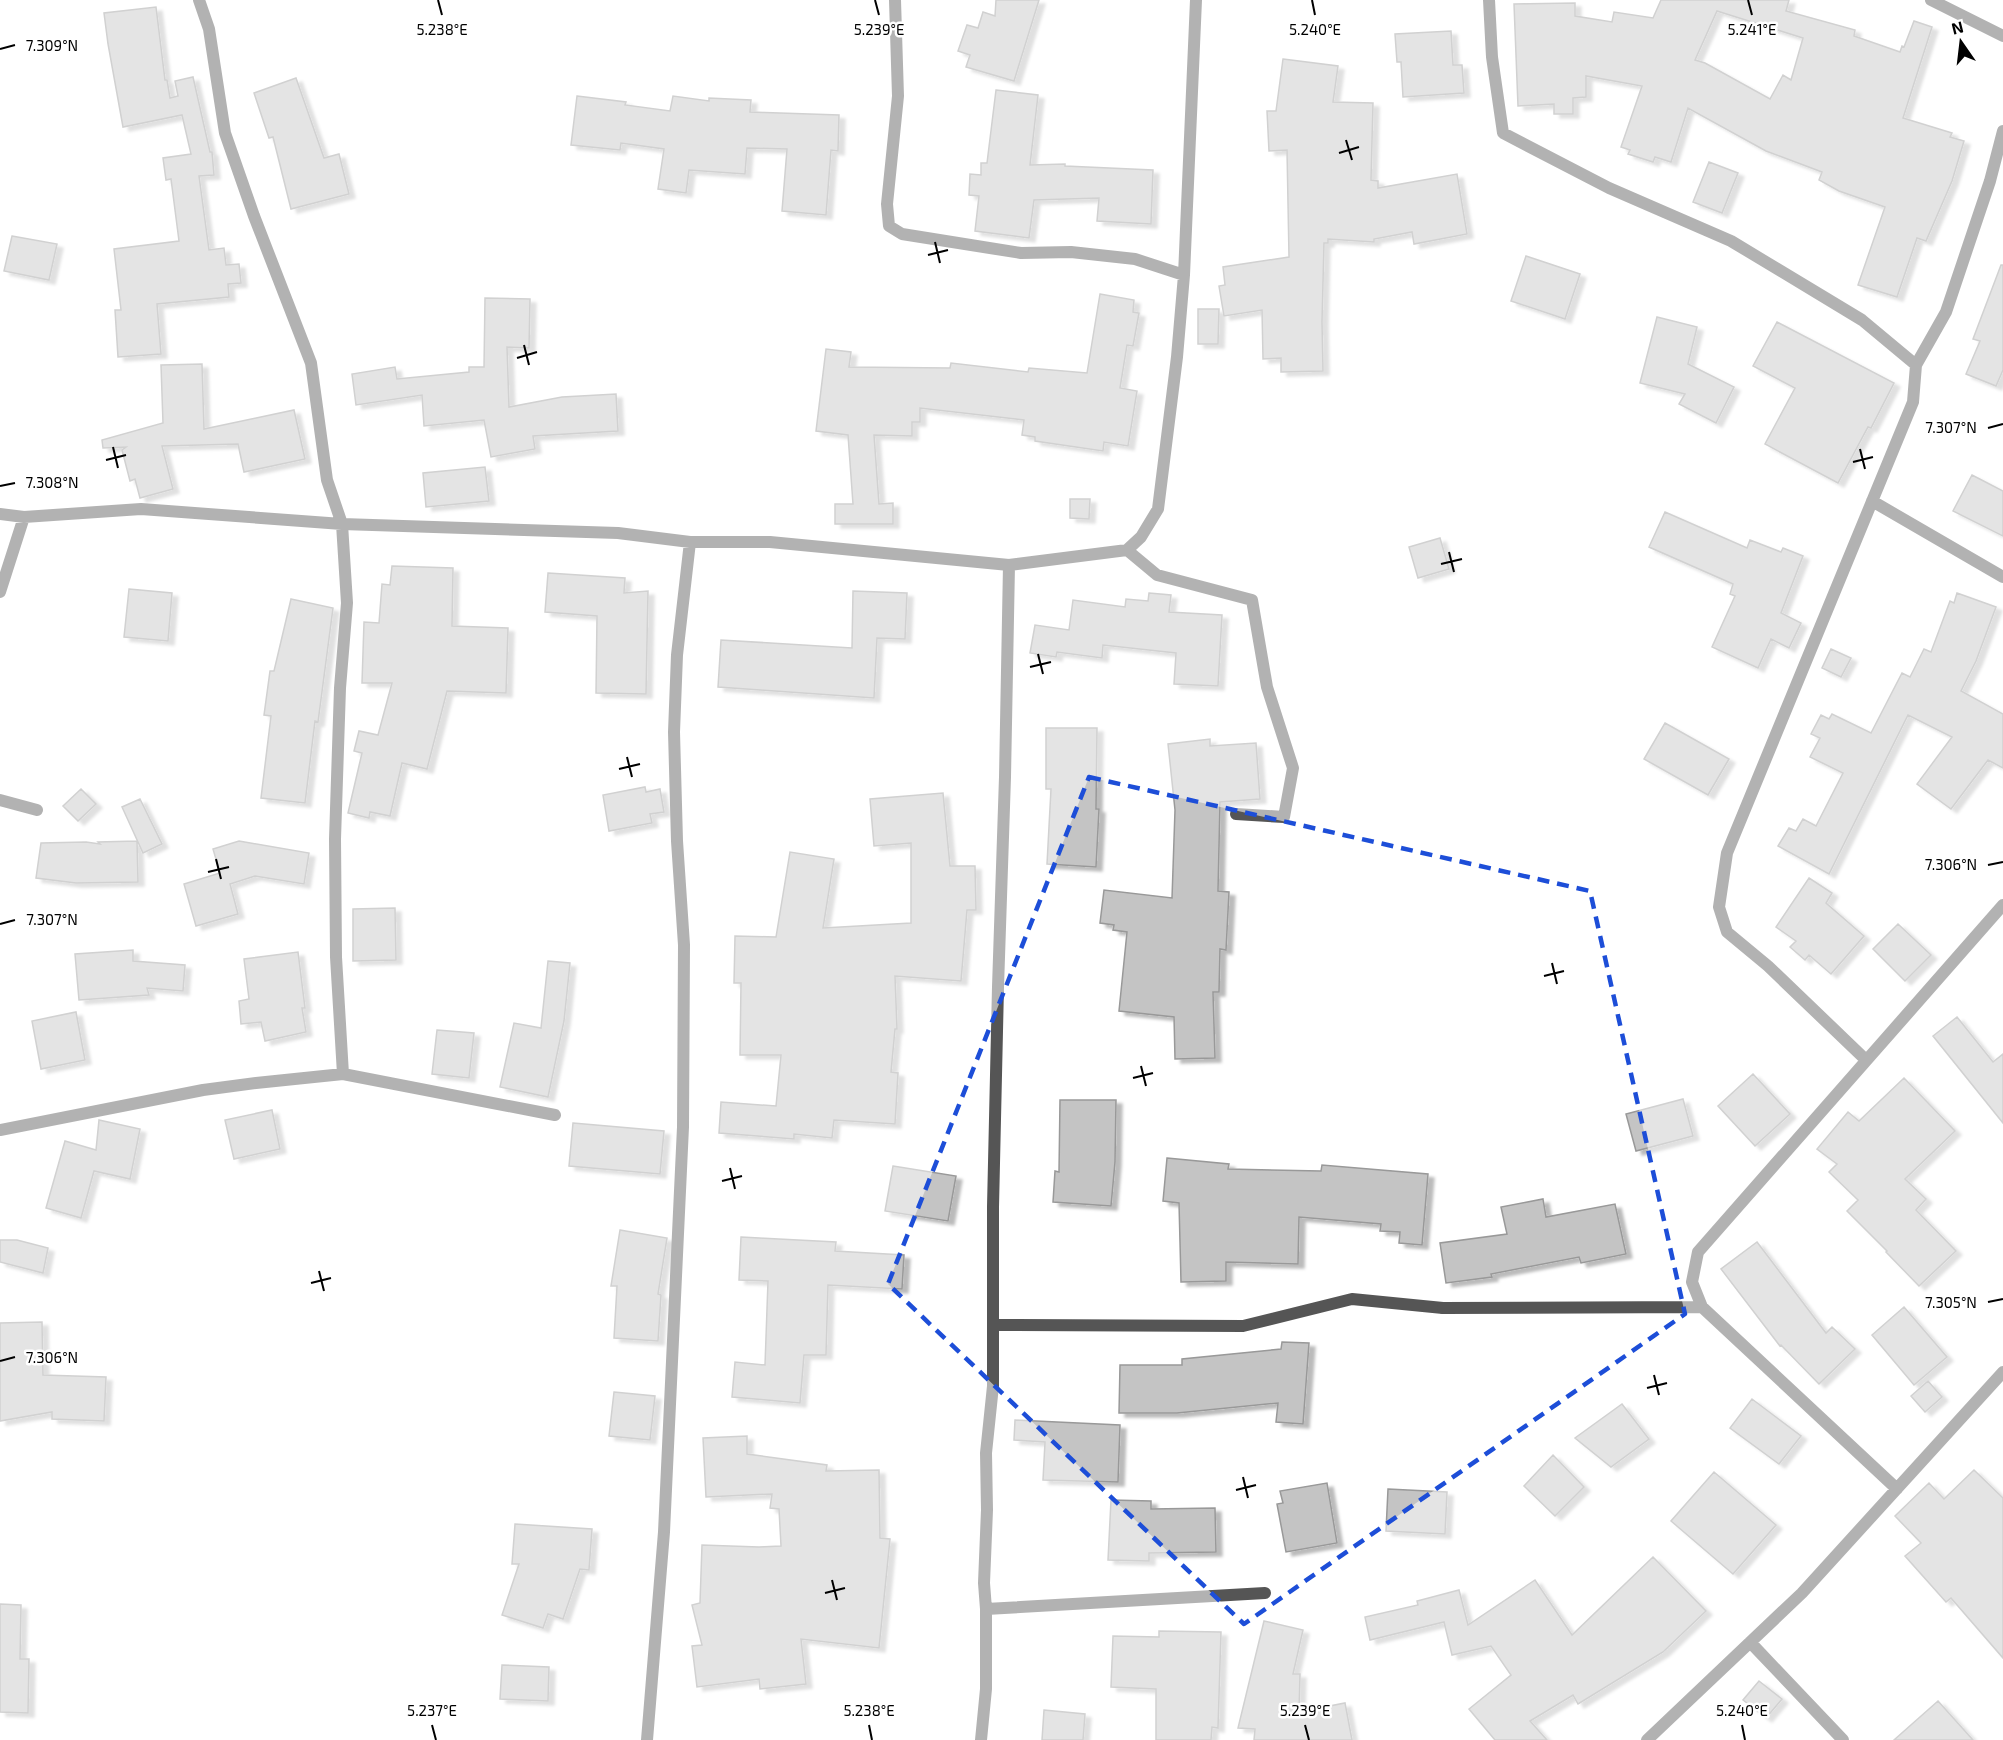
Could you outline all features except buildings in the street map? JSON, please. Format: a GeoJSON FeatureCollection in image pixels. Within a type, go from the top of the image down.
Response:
{"type":"FeatureCollection","features":[{"type":"Feature","properties":{"kind":"street"},"geometry":{"type":"LineString","coordinates":[[199,0],[209,29],[225,134],[311,363],[327,480],[342,524],[347,603],[340,687],[335,839],[336,957],[343,1074]]}},
{"type":"Feature","properties":{"kind":"street"},"geometry":{"type":"LineString","coordinates":[[895,0],[898,96],[887,204],[890,226],[902,234],[1022,253],[1071,252],[1135,259],[1184,275]]}},
{"type":"Feature","properties":{"kind":"street"},"geometry":{"type":"LineString","coordinates":[[0,514],[24,517],[141,510],[342,524],[618,533],[690,542],[770,542],[1009,565],[1127,550],[1141,537],[1158,509],[1184,275],[1196,0]]}},
{"type":"Feature","properties":{"kind":"street"},"geometry":{"type":"LineString","coordinates":[[1489,0],[1492,57],[1503,133],[1610,188],[1731,241],[1862,320],[1916,365]]}},
{"type":"Feature","properties":{"kind":"street"},"geometry":{"type":"LineString","coordinates":[[1931,0],[2003,36]]}},
{"type":"Feature","properties":{"kind":"street"},"geometry":{"type":"LineString","coordinates":[[1866,1060],[1768,966],[1727,932],[1719,906],[1727,854],[1913,402],[1916,365],[1946,312],[1990,181],[2003,131]]}},
{"type":"Feature","properties":{"kind":"street"},"geometry":{"type":"LineString","coordinates":[[1872,501],[2003,577]]}},
{"type":"Feature","properties":{"kind":"street"},"geometry":{"type":"LineString","coordinates":[[0,591],[24,517]]}},
{"type":"Feature","properties":{"kind":"street"},"geometry":{"type":"LineString","coordinates":[[648,1740],[664,1532],[683,1127],[684,945],[677,841],[674,732],[677,655],[690,542]]}},
{"type":"Feature","properties":{"kind":"street"},"geometry":{"type":"LineString","coordinates":[[1127,550],[1157,575],[1252,600],[1267,687],[1293,768],[1284,817],[1236,814]]}},
{"type":"Feature","properties":{"kind":"street"},"geometry":{"type":"LineString","coordinates":[[981,1740],[986,1689],[984,1583],[987,1510],[986,1453],[993,1386],[995,1126],[1009,565]]}},
{"type":"Feature","properties":{"kind":"street"},"geometry":{"type":"LineString","coordinates":[[0,800],[37,810]]}},
{"type":"Feature","properties":{"kind":"street"},"geometry":{"type":"LineString","coordinates":[[1897,1489],[1702,1307],[1692,1282],[1698,1251],[2003,905]]}},
{"type":"Feature","properties":{"kind":"street"},"geometry":{"type":"LineString","coordinates":[[0,1130],[203,1090],[343,1074],[555,1115]]}},
{"type":"Feature","properties":{"kind":"street"},"geometry":{"type":"LineString","coordinates":[[993,1325],[1243,1326],[1352,1299],[1443,1308],[1702,1307]]}},
{"type":"Feature","properties":{"kind":"street"},"geometry":{"type":"LineString","coordinates":[[1647,1740],[1802,1593],[2003,1372]]}},
{"type":"Feature","properties":{"kind":"street"},"geometry":{"type":"LineString","coordinates":[[986,1609],[1265,1593]]}},
{"type":"Feature","properties":{"kind":"street"},"geometry":{"type":"LineString","coordinates":[[1750,1642],[1843,1740]]}},
{"type":"Feature","properties":{"kind":"highlighted area"},"geometry":{"type":"Polygon","coordinates":[[[1089,777],[1590,891],[1685,1314],[1244,1624],[888,1284],[1089,777]]]}}]}
